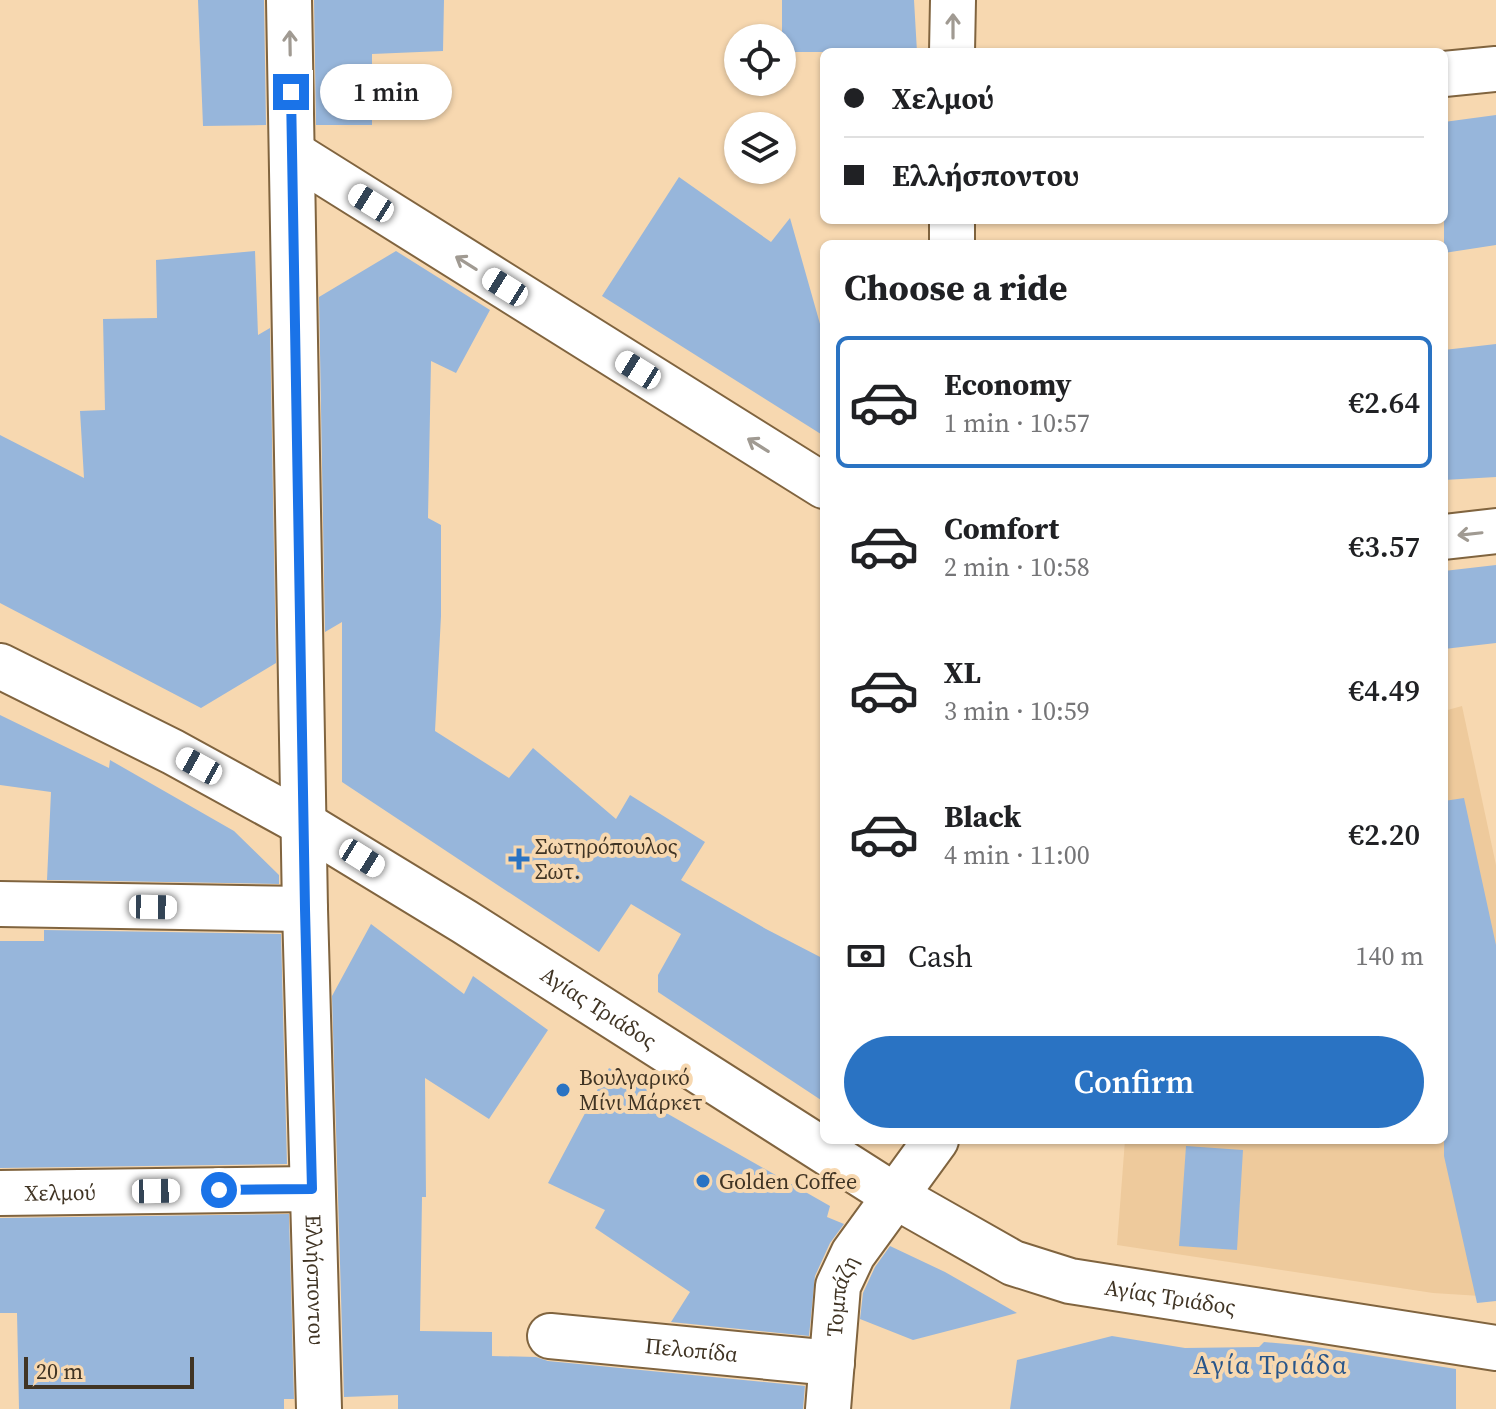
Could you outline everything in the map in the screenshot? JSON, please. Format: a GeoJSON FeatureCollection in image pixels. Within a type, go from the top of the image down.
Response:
{"type":"FeatureCollection","features":[{"type":"Feature","properties":{"kind":"street","name":"Ελλήσποντου"},"geometry":{"type":"LineString","coordinates":[[289,0],[305,909],[319,1409]]}},
{"type":"Feature","properties":{"kind":"street"},"geometry":{"type":"LineString","coordinates":[[952,48],[953,0]]}},
{"type":"Feature","properties":{"kind":"street"},"geometry":{"type":"LineString","coordinates":[[1448,74],[1496,69]]}},
{"type":"Feature","properties":{"kind":"street"},"geometry":{"type":"LineString","coordinates":[[292,153],[820,483]]}},
{"type":"Feature","properties":{"kind":"street"},"geometry":{"type":"LineString","coordinates":[[1448,537],[1496,531]]}},
{"type":"Feature","properties":{"kind":"street","name":"Αγίας Τριάδος"},"geometry":{"type":"LineString","coordinates":[[0,666],[173,752],[304,824],[465,922],[895,1196],[1013,1263],[1070,1281],[1496,1348]]}},
{"type":"Feature","properties":{"kind":"street"},"geometry":{"type":"LineString","coordinates":[[0,904],[305,909]]}},
{"type":"Feature","properties":{"kind":"street","name":"Τομπάζη"},"geometry":{"type":"LineString","coordinates":[[828,1409],[838,1286],[853,1254],[933,1144]]}},
{"type":"Feature","properties":{"kind":"street","name":"Χελμού"},"geometry":{"type":"LineString","coordinates":[[0,1193],[312,1189]]}},
{"type":"Feature","properties":{"kind":"street","name":"Πελοπίδα"},"geometry":{"type":"LineString","coordinates":[[550,1336],[832,1363]]}},
{"type":"Feature","properties":{"kind":"shaded area"},"geometry":{"type":"Polygon","coordinates":[[[1462,706],[1496,865],[1496,1297],[1433,1293],[1117,1245],[1125,1144],[1448,1144],[1448,710],[1462,706]]]}},
{"type":"Feature","properties":{"kind":"building"},"geometry":{"type":"Polygon","coordinates":[[[198,0],[264,0],[266,125],[203,126],[198,0]]]}},
{"type":"Feature","properties":{"kind":"building"},"geometry":{"type":"Polygon","coordinates":[[[314,0],[444,0],[443,51],[372,54],[372,125],[316,125],[314,0]]]}},
{"type":"Feature","properties":{"kind":"building"},"geometry":{"type":"Polygon","coordinates":[[[782,0],[914,0],[917,48],[820,48],[820,52],[796,52],[796,24],[782,24],[782,0]]]}},
{"type":"Feature","properties":{"kind":"building"},"geometry":{"type":"Polygon","coordinates":[[[1496,115],[1496,245],[1448,252],[1444,224],[1448,224],[1448,121],[1496,115]]]}},
{"type":"Feature","properties":{"kind":"building"},"geometry":{"type":"Polygon","coordinates":[[[679,177],[771,242],[790,218],[820,324],[820,433],[602,296],[679,177]]]}},
{"type":"Feature","properties":{"kind":"building"},"geometry":{"type":"Polygon","coordinates":[[[255,251],[258,335],[270,328],[276,663],[201,708],[0,603],[0,435],[84,478],[80,411],[105,410],[103,319],[157,318],[156,260],[255,251]]]}},
{"type":"Feature","properties":{"kind":"building"},"geometry":{"type":"Polygon","coordinates":[[[396,251],[490,310],[456,373],[431,361],[428,518],[441,525],[441,616],[435,731],[509,778],[533,748],[616,819],[630,795],[705,842],[681,880],[820,957],[820,1099],[658,992],[658,975],[681,934],[631,904],[599,952],[342,782],[342,622],[325,632],[319,297],[396,251]]]}},
{"type":"Feature","properties":{"kind":"building"},"geometry":{"type":"Polygon","coordinates":[[[1496,344],[1496,477],[1448,480],[1448,350],[1496,344]]]}},
{"type":"Feature","properties":{"kind":"building"},"geometry":{"type":"Polygon","coordinates":[[[1496,565],[1496,643],[1448,649],[1448,571],[1496,565]]]}},
{"type":"Feature","properties":{"kind":"building"},"geometry":{"type":"Polygon","coordinates":[[[0,715],[109,768],[110,760],[234,831],[279,875],[279,884],[47,880],[51,792],[0,785],[0,715]]]}},
{"type":"Feature","properties":{"kind":"building"},"geometry":{"type":"Polygon","coordinates":[[[1464,798],[1496,945],[1496,1301],[1477,1303],[1444,1156],[1444,1144],[1448,1144],[1448,800],[1464,798]]]}},
{"type":"Feature","properties":{"kind":"building"},"geometry":{"type":"Polygon","coordinates":[[[371,924],[464,994],[473,976],[548,1030],[489,1119],[425,1078],[426,1197],[422,1197],[420,1331],[492,1332],[492,1356],[536,1357],[548,1361],[805,1386],[803,1409],[398,1409],[398,1395],[344,1397],[332,996],[371,924]]]}},
{"type":"Feature","properties":{"kind":"building"},"geometry":{"type":"Polygon","coordinates":[[[44,930],[281,934],[287,1164],[0,1168],[0,941],[44,941],[44,930]]]}},
{"type":"Feature","properties":{"kind":"building"},"geometry":{"type":"Polygon","coordinates":[[[609,1068],[652,1091],[661,1110],[830,1206],[827,1217],[844,1224],[830,1243],[815,1276],[809,1336],[671,1322],[690,1292],[595,1228],[605,1210],[548,1183],[609,1068]]]}},
{"type":"Feature","properties":{"kind":"building"},"geometry":{"type":"Polygon","coordinates":[[[1186,1146],[1243,1150],[1237,1250],[1179,1246],[1186,1146]]]}},
{"type":"Feature","properties":{"kind":"building"},"geometry":{"type":"Polygon","coordinates":[[[289,1214],[294,1399],[284,1399],[284,1409],[19,1409],[17,1313],[0,1313],[0,1218],[289,1214]]]}},
{"type":"Feature","properties":{"kind":"building"},"geometry":{"type":"Polygon","coordinates":[[[890,1246],[945,1272],[1017,1313],[913,1340],[860,1319],[863,1293],[875,1267],[890,1246]]]}},
{"type":"Feature","properties":{"kind":"building"},"geometry":{"type":"Polygon","coordinates":[[[1112,1336],[1185,1348],[1259,1347],[1264,1342],[1310,1346],[1456,1369],[1456,1409],[1010,1409],[1017,1360],[1112,1336]]]}},
{"type":"Feature","properties":{"kind":"place","name":"Σωτηρόπουλος Σωτ."},"geometry":{"type":"Point","coordinates":[519,859]}},
{"type":"Feature","properties":{"kind":"place","name":"Βουλγαρικό Μίνι Μάρκετ"},"geometry":{"type":"Point","coordinates":[563,1090]}},
{"type":"Feature","properties":{"kind":"place","name":"Golden Coffee"},"geometry":{"type":"Point","coordinates":[703,1181]}},
{"type":"Feature","properties":{"kind":"district","name":"Αγία Τριάδα"},"geometry":{"type":"Point","coordinates":[1271,1365]}},
{"type":"Feature","properties":{"kind":"route"},"geometry":{"type":"LineString","coordinates":[[219,1190],[312,1189],[291,92]]}}]}
